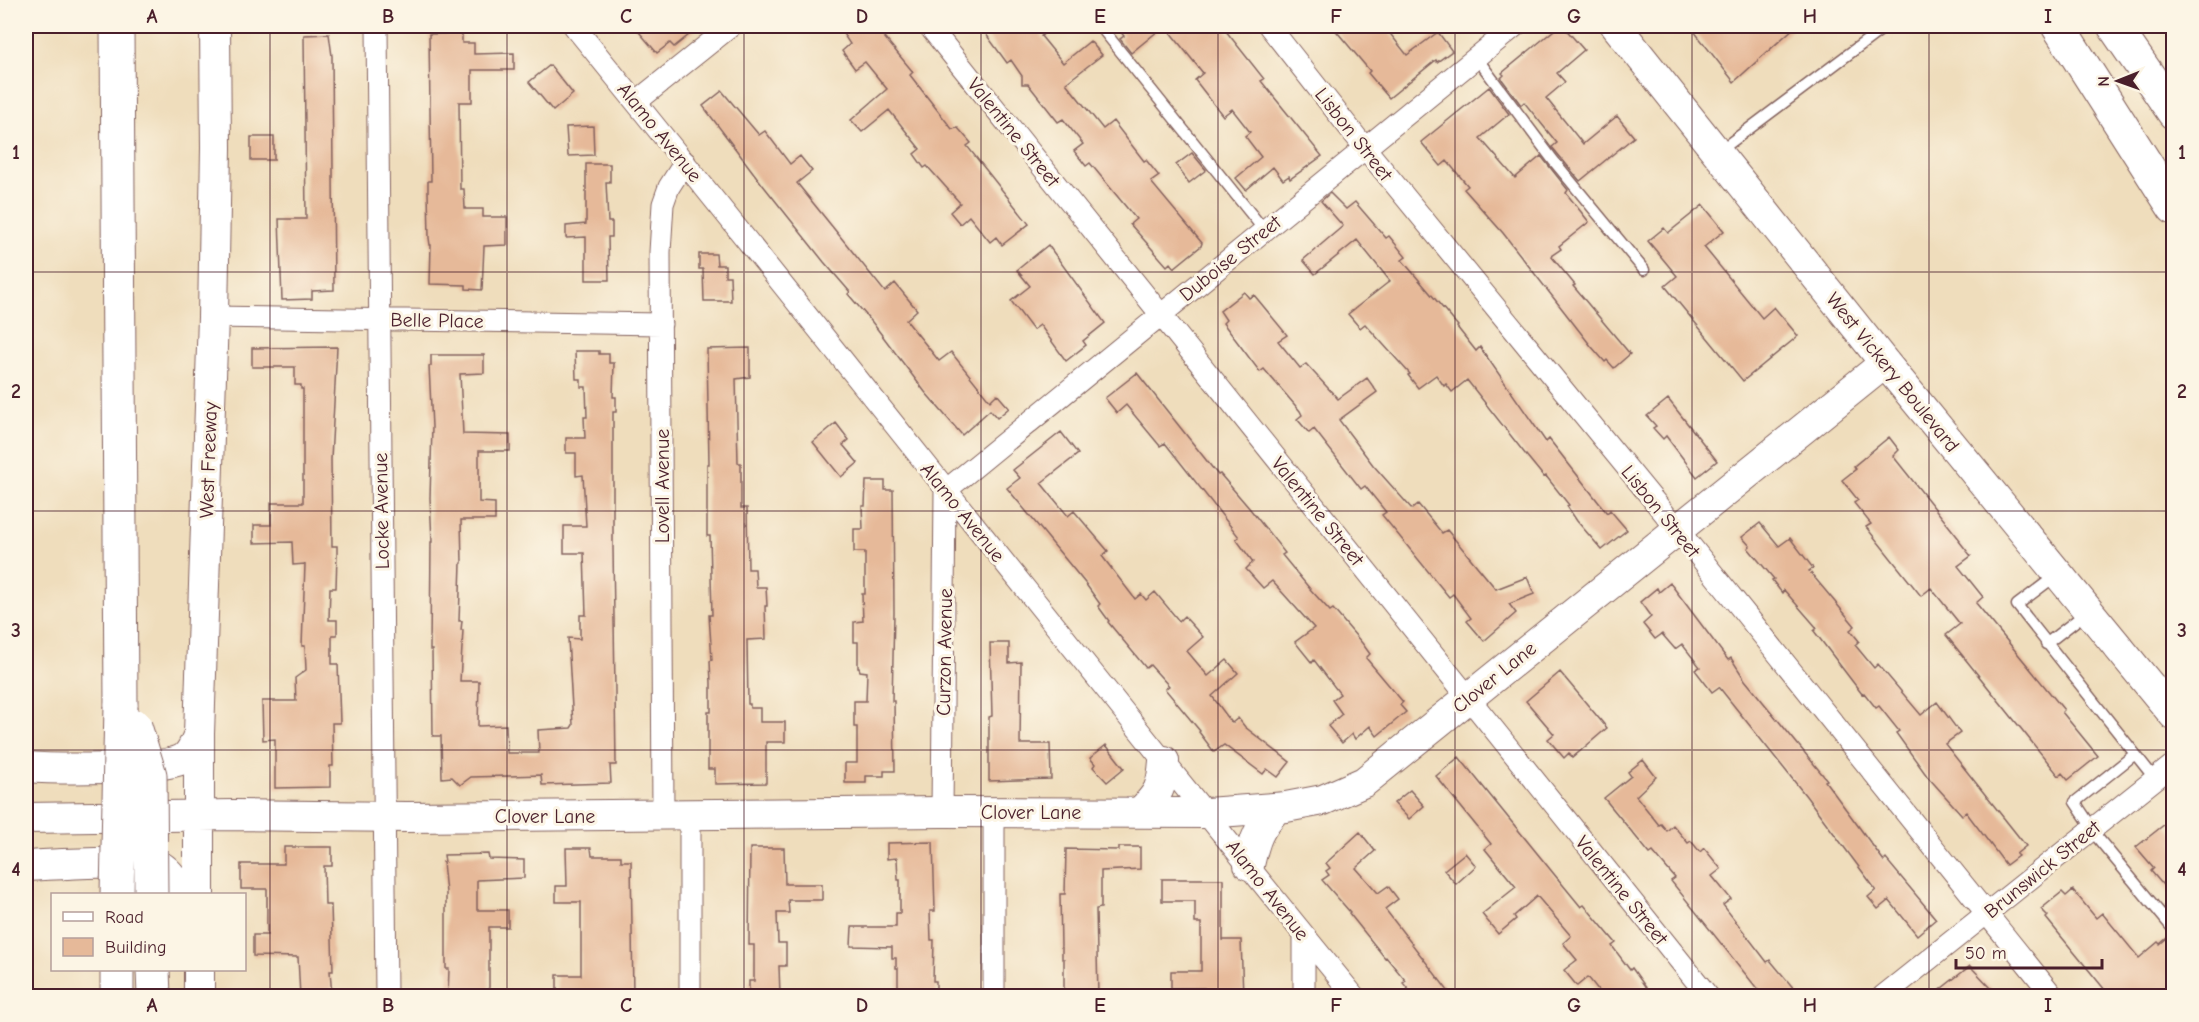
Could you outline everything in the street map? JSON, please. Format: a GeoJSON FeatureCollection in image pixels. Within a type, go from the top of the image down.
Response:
{"type":"FeatureCollection","features":[{"type":"Feature","properties":{"kind":"highway"},"geometry":{"type":"LineString","coordinates":[[2058,26],[2174,208]]}},
{"type":"Feature","properties":{"kind":"highway"},"geometry":{"type":"LineString","coordinates":[[2114,26],[2174,113]]}},
{"type":"Feature","properties":{"kind":"highway"},"geometry":{"type":"LineString","coordinates":[[117,893],[126,705],[118,28]]}},
{"type":"Feature","properties":{"kind":"highway"},"geometry":{"type":"LineString","coordinates":[[126,705],[150,775],[151,893]]}},
{"type":"Feature","properties":{"kind":"highway"},"geometry":{"type":"LineString","coordinates":[[117,971],[117,996]]}},
{"type":"Feature","properties":{"kind":"highway"},"geometry":{"type":"LineString","coordinates":[[153,971],[154,996]]}},
{"type":"Feature","properties":{"kind":"main road","name":"West Freeway"},"geometry":{"type":"LineString","coordinates":[[199,893],[200,734],[216,148],[214,26]]}},
{"type":"Feature","properties":{"kind":"main road","name":"West Vickery Boulevard"},"geometry":{"type":"LineString","coordinates":[[1616,26],[1885,363],[2174,715]]}},
{"type":"Feature","properties":{"kind":"main road","name":"Clover Lane"},"geometry":{"type":"LineString","coordinates":[[26,818],[942,812],[1207,813],[1277,808],[1323,800],[1364,782],[1885,363]]}},
{"type":"Feature","properties":{"kind":"main road"},"geometry":{"type":"LineString","coordinates":[[26,767],[166,765],[184,758],[200,734]]}},
{"type":"Feature","properties":{"kind":"main road"},"geometry":{"type":"LineString","coordinates":[[1140,812],[1155,799],[1162,784],[1164,761]]}},
{"type":"Feature","properties":{"kind":"main road"},"geometry":{"type":"LineString","coordinates":[[1249,865],[1255,840],[1262,824],[1277,808]]}},
{"type":"Feature","properties":{"kind":"main road"},"geometry":{"type":"LineString","coordinates":[[26,866],[86,863],[157,864],[171,874],[181,893]]}},
{"type":"Feature","properties":{"kind":"main road"},"geometry":{"type":"LineString","coordinates":[[199,971],[199,996]]}},
{"type":"Feature","properties":{"kind":"street","name":"Locke Avenue"},"geometry":{"type":"LineString","coordinates":[[377,26],[386,996]]}},
{"type":"Feature","properties":{"kind":"street","name":"Alamo Avenue"},"geometry":{"type":"LineString","coordinates":[[574,26],[792,294],[945,491],[1354,996]]}},
{"type":"Feature","properties":{"kind":"street"},"geometry":{"type":"LineString","coordinates":[[636,102],[731,26]]}},
{"type":"Feature","properties":{"kind":"street","name":"Valentine Street"},"geometry":{"type":"LineString","coordinates":[[929,26],[1708,996]]}},
{"type":"Feature","properties":{"kind":"street","name":"Lisbon Street"},"geometry":{"type":"LineString","coordinates":[[1269,26],[1365,148],[1678,530],[2053,996]]}},
{"type":"Feature","properties":{"kind":"street","name":"Duboise Street"},"geometry":{"type":"LineString","coordinates":[[945,491],[1515,26]]}},
{"type":"Feature","properties":{"kind":"street","name":"Lovell Avenue"},"geometry":{"type":"LineString","coordinates":[[685,162],[669,187],[663,204],[660,252],[677,815],[690,996]]}},
{"type":"Feature","properties":{"kind":"street","name":"Belle Place"},"geometry":{"type":"LineString","coordinates":[[213,317],[661,324]]}},
{"type":"Feature","properties":{"kind":"street","name":"Curzon Avenue"},"geometry":{"type":"LineString","coordinates":[[942,812],[945,491]]}},
{"type":"Feature","properties":{"kind":"street","name":"Brunswick Street"},"geometry":{"type":"LineString","coordinates":[[1883,996],[2174,764]]}},
{"type":"Feature","properties":{"kind":"street"},"geometry":{"type":"LineString","coordinates":[[994,812],[994,996]]}},
{"type":"Feature","properties":{"kind":"street"},"geometry":{"type":"LineString","coordinates":[[1304,935],[1304,996]]}},
{"type":"Feature","properties":{"kind":"lane"},"geometry":{"type":"LineString","coordinates":[[1100,26],[1264,230]]}},
{"type":"Feature","properties":{"kind":"lane"},"geometry":{"type":"LineString","coordinates":[[1717,153],[1886,26]]}},
{"type":"Feature","properties":{"kind":"lane"},"geometry":{"type":"LineString","coordinates":[[1476,57],[1553,160],[1644,270]]}},
{"type":"Feature","properties":{"kind":"lane"},"geometry":{"type":"LineString","coordinates":[[2058,574],[2017,605],[2155,779]]}},
{"type":"Feature","properties":{"kind":"lane"},"geometry":{"type":"LineString","coordinates":[[2046,644],[2088,611]]}},
{"type":"Feature","properties":{"kind":"lane"},"geometry":{"type":"LineString","coordinates":[[2135,754],[2075,802],[2092,830],[2174,930]]}},
{"type":"Feature","properties":{"kind":"building"},"geometry":{"type":"Polygon","coordinates":[[[634,26],[700,26],[674,47],[670,43],[657,53],[634,26]]]}},
{"type":"Feature","properties":{"kind":"building"},"geometry":{"type":"Polygon","coordinates":[[[838,26],[875,26],[913,72],[910,75],[952,129],[958,128],[971,143],[967,146],[1029,224],[1002,245],[996,237],[990,242],[969,216],[960,224],[950,212],[960,203],[927,166],[924,168],[914,154],[920,149],[889,110],[862,132],[851,120],[887,89],[865,62],[855,69],[842,51],[850,44],[838,26]]]}},
{"type":"Feature","properties":{"kind":"building"},"geometry":{"type":"Polygon","coordinates":[[[980,26],[1054,26],[1041,36],[1063,63],[1090,41],[1102,55],[1066,83],[1103,129],[1113,121],[1144,161],[1146,160],[1159,176],[1151,182],[1202,243],[1201,246],[1174,268],[1170,263],[1167,266],[1130,224],[1136,219],[1090,163],[1086,166],[1074,151],[1083,144],[1063,119],[1058,122],[1028,84],[1022,84],[1022,76],[1011,60],[1007,63],[980,26]]]}},
{"type":"Feature","properties":{"kind":"building"},"geometry":{"type":"Polygon","coordinates":[[[1116,26],[1164,26],[1131,53],[1120,39],[1124,36],[1116,26]]]}},
{"type":"Feature","properties":{"kind":"building"},"geometry":{"type":"Polygon","coordinates":[[[1165,26],[1222,26],[1264,79],[1261,81],[1322,156],[1290,179],[1289,176],[1283,180],[1273,167],[1246,190],[1236,178],[1261,157],[1245,136],[1250,132],[1232,109],[1223,116],[1195,80],[1203,73],[1165,26]]]}},
{"type":"Feature","properties":{"kind":"building"},"geometry":{"type":"Polygon","coordinates":[[[1332,26],[1384,26],[1407,55],[1438,32],[1452,51],[1437,62],[1436,60],[1389,98],[1368,73],[1370,71],[1332,26]]]}},
{"type":"Feature","properties":{"kind":"building"},"geometry":{"type":"Polygon","coordinates":[[[1559,26],[1563,26],[1584,50],[1557,73],[1565,82],[1546,98],[1583,144],[1617,116],[1634,137],[1580,181],[1552,147],[1557,143],[1524,102],[1521,105],[1501,78],[1504,75],[1502,73],[1559,26]]]}},
{"type":"Feature","properties":{"kind":"building"},"geometry":{"type":"Polygon","coordinates":[[[1690,26],[1796,26],[1734,82],[1690,26]]]}},
{"type":"Feature","properties":{"kind":"building"},"geometry":{"type":"Polygon","coordinates":[[[462,33],[462,43],[474,43],[474,54],[514,53],[514,70],[472,70],[472,102],[459,102],[460,189],[464,189],[465,209],[483,209],[483,217],[507,217],[507,245],[484,246],[482,290],[466,289],[466,285],[430,284],[429,34],[462,33]]]}},
{"type":"Feature","properties":{"kind":"building"},"geometry":{"type":"Polygon","coordinates":[[[329,34],[332,56],[334,290],[312,291],[312,299],[282,300],[279,219],[306,219],[304,35],[329,34]]]}},
{"type":"Feature","properties":{"kind":"building"},"geometry":{"type":"Polygon","coordinates":[[[550,65],[573,94],[553,111],[529,82],[550,65]]]}},
{"type":"Feature","properties":{"kind":"building"},"geometry":{"type":"Polygon","coordinates":[[[1489,87],[1509,114],[1480,138],[1515,178],[1541,156],[1568,190],[1566,193],[1589,222],[1559,246],[1561,249],[1551,256],[1630,354],[1614,368],[1607,360],[1605,362],[1591,346],[1503,233],[1464,189],[1468,186],[1447,161],[1441,166],[1421,142],[1489,87]]]}},
{"type":"Feature","properties":{"kind":"building"},"geometry":{"type":"Polygon","coordinates":[[[722,91],[759,135],[765,131],[790,164],[800,156],[812,171],[797,183],[885,292],[895,283],[917,310],[906,320],[939,361],[951,352],[990,401],[997,394],[1009,408],[997,418],[990,410],[962,435],[925,392],[848,294],[850,292],[762,184],[703,106],[722,91]]]}},
{"type":"Feature","properties":{"kind":"building"},"geometry":{"type":"Polygon","coordinates":[[[593,126],[594,155],[568,156],[566,127],[593,126]]]}},
{"type":"Feature","properties":{"kind":"building"},"geometry":{"type":"Polygon","coordinates":[[[251,137],[274,137],[274,160],[251,160],[251,137]]]}},
{"type":"Feature","properties":{"kind":"building"},"geometry":{"type":"Polygon","coordinates":[[[1192,153],[1206,170],[1189,183],[1176,165],[1192,153]]]}},
{"type":"Feature","properties":{"kind":"building"},"geometry":{"type":"Polygon","coordinates":[[[586,164],[610,164],[610,182],[606,182],[608,222],[612,222],[612,237],[608,237],[609,280],[586,280],[586,237],[566,238],[566,226],[586,224],[586,164]]]}},
{"type":"Feature","properties":{"kind":"building"},"geometry":{"type":"Polygon","coordinates":[[[1330,193],[1346,209],[1355,202],[1386,238],[1389,236],[1406,257],[1402,260],[1458,326],[1476,351],[1480,347],[1546,442],[1549,439],[1607,513],[1610,510],[1627,530],[1602,550],[1577,521],[1567,506],[1569,505],[1546,476],[1544,477],[1467,380],[1452,392],[1436,375],[1418,388],[1408,375],[1410,374],[1365,324],[1360,328],[1348,314],[1390,281],[1357,240],[1315,274],[1303,260],[1343,226],[1321,201],[1330,193]]]}},
{"type":"Feature","properties":{"kind":"building"},"geometry":{"type":"Polygon","coordinates":[[[1703,205],[1724,231],[1704,247],[1762,318],[1774,307],[1798,336],[1743,381],[1665,286],[1677,276],[1648,241],[1664,228],[1668,233],[1703,205]]]}},
{"type":"Feature","properties":{"kind":"building"},"geometry":{"type":"Polygon","coordinates":[[[1048,245],[1105,323],[1083,341],[1086,345],[1066,361],[1040,325],[1033,330],[1011,301],[1030,286],[1017,270],[1048,245]]]}},
{"type":"Feature","properties":{"kind":"building"},"geometry":{"type":"Polygon","coordinates":[[[699,254],[716,254],[717,265],[725,265],[725,276],[730,276],[731,301],[704,301],[703,269],[699,269],[699,254]]]}},
{"type":"Feature","properties":{"kind":"building"},"geometry":{"type":"Polygon","coordinates":[[[1244,292],[1249,298],[1254,295],[1287,335],[1278,341],[1300,368],[1306,364],[1338,399],[1367,378],[1377,392],[1339,420],[1373,465],[1412,509],[1418,504],[1442,533],[1447,530],[1496,589],[1527,577],[1534,594],[1509,604],[1516,613],[1484,641],[1467,621],[1471,618],[1453,594],[1449,597],[1382,515],[1386,512],[1365,486],[1361,489],[1314,429],[1309,433],[1297,419],[1302,415],[1300,411],[1264,369],[1260,372],[1223,323],[1226,320],[1220,311],[1244,292]]]}},
{"type":"Feature","properties":{"kind":"building"},"geometry":{"type":"Polygon","coordinates":[[[337,347],[331,459],[332,546],[337,546],[337,554],[336,588],[330,588],[329,620],[337,620],[337,635],[332,635],[332,664],[338,664],[340,723],[332,723],[333,766],[330,766],[330,787],[275,788],[275,739],[263,740],[262,701],[296,701],[295,678],[306,670],[305,646],[302,646],[305,564],[293,565],[292,542],[254,543],[254,525],[271,525],[271,503],[303,503],[303,389],[301,385],[295,385],[295,367],[252,367],[252,348],[337,347]]]}},
{"type":"Feature","properties":{"kind":"building"},"geometry":{"type":"Polygon","coordinates":[[[750,348],[750,377],[736,379],[738,463],[741,463],[741,508],[747,508],[748,569],[755,569],[756,587],[766,587],[767,606],[765,606],[766,639],[747,640],[748,704],[750,708],[760,708],[760,722],[785,722],[785,742],[766,742],[766,783],[715,784],[715,769],[708,769],[708,712],[711,712],[710,661],[712,660],[709,615],[712,615],[710,536],[707,536],[707,464],[709,464],[707,349],[750,348]]]}},
{"type":"Feature","properties":{"kind":"building"},"geometry":{"type":"Polygon","coordinates":[[[575,351],[599,351],[599,354],[609,354],[609,363],[614,363],[613,397],[616,397],[616,412],[613,412],[613,547],[616,765],[610,765],[611,783],[542,785],[541,775],[471,777],[460,785],[452,777],[442,778],[441,736],[433,736],[432,650],[430,650],[432,427],[429,366],[431,366],[431,355],[484,355],[484,373],[460,374],[463,434],[510,435],[510,451],[479,451],[479,502],[495,503],[495,520],[461,520],[462,563],[459,621],[462,621],[461,630],[463,630],[460,681],[479,681],[478,726],[506,725],[507,753],[539,753],[538,730],[571,728],[573,725],[568,638],[580,639],[580,615],[586,615],[584,553],[564,553],[564,526],[586,526],[583,475],[576,476],[576,453],[566,453],[566,438],[585,438],[584,417],[587,417],[586,387],[581,387],[581,379],[576,379],[575,351]]]}},
{"type":"Feature","properties":{"kind":"building"},"geometry":{"type":"Polygon","coordinates":[[[1137,373],[1218,475],[1220,474],[1250,509],[1285,553],[1282,555],[1310,589],[1330,611],[1333,609],[1362,643],[1370,654],[1366,658],[1403,702],[1400,705],[1406,712],[1377,736],[1370,726],[1355,739],[1352,734],[1342,743],[1328,726],[1342,714],[1332,700],[1340,694],[1314,660],[1312,663],[1295,642],[1314,628],[1272,581],[1263,588],[1246,569],[1253,562],[1236,539],[1239,537],[1165,443],[1160,446],[1126,405],[1117,413],[1105,398],[1137,373]]]}},
{"type":"Feature","properties":{"kind":"building"},"geometry":{"type":"Polygon","coordinates":[[[1668,399],[1717,461],[1697,477],[1666,436],[1663,439],[1653,428],[1656,426],[1647,416],[1668,399]]]}},
{"type":"Feature","properties":{"kind":"building"},"geometry":{"type":"Polygon","coordinates":[[[836,423],[849,440],[843,445],[858,463],[841,477],[813,442],[836,423]]]}},
{"type":"Feature","properties":{"kind":"building"},"geometry":{"type":"Polygon","coordinates":[[[1061,432],[1078,454],[1041,483],[1068,516],[1074,511],[1108,551],[1102,556],[1135,599],[1141,594],[1146,600],[1155,592],[1179,621],[1184,616],[1203,637],[1187,651],[1208,676],[1227,660],[1238,673],[1212,696],[1232,723],[1238,718],[1245,727],[1290,762],[1278,777],[1267,769],[1263,774],[1224,745],[1214,752],[1200,731],[1165,689],[1169,686],[1150,665],[1146,668],[1108,622],[1098,606],[1100,604],[1085,583],[1007,488],[1020,478],[1013,470],[1061,432]]]}},
{"type":"Feature","properties":{"kind":"building"},"geometry":{"type":"Polygon","coordinates":[[[1889,437],[1899,450],[1893,456],[1971,556],[1958,566],[1983,597],[1976,603],[2064,710],[2062,712],[2098,756],[2068,780],[2062,773],[2059,776],[1946,635],[1960,624],[1931,588],[1921,596],[1866,527],[1871,524],[1854,503],[1858,500],[1842,480],[1856,469],[1854,466],[1889,437]]]}},
{"type":"Feature","properties":{"kind":"building"},"geometry":{"type":"Polygon","coordinates":[[[866,481],[885,481],[885,490],[893,490],[892,701],[894,701],[895,771],[884,771],[884,776],[866,776],[866,783],[845,783],[845,763],[857,763],[854,701],[866,701],[867,672],[860,671],[858,668],[858,642],[854,642],[854,622],[863,621],[865,552],[854,552],[854,529],[863,529],[862,506],[865,506],[866,481]]]}},
{"type":"Feature","properties":{"kind":"building"},"geometry":{"type":"Polygon","coordinates":[[[1760,523],[1779,546],[1790,538],[1813,568],[1809,571],[1855,626],[1850,630],[1859,641],[1855,645],[1874,668],[1878,664],[1921,715],[1937,702],[1960,733],[1945,744],[2026,846],[2006,865],[1966,812],[1962,815],[1927,776],[1896,733],[1899,731],[1879,706],[1876,708],[1864,693],[1862,694],[1814,631],[1817,628],[1784,590],[1782,593],[1772,580],[1774,579],[1748,548],[1750,546],[1742,537],[1760,523]]]}},
{"type":"Feature","properties":{"kind":"building"},"geometry":{"type":"Polygon","coordinates":[[[1670,583],[1728,660],[1731,658],[1745,680],[1827,780],[1825,781],[1884,861],[1886,859],[1936,919],[1917,935],[1889,900],[1878,909],[1868,897],[1876,890],[1806,796],[1719,687],[1712,692],[1695,670],[1700,667],[1682,644],[1675,649],[1662,634],[1655,639],[1643,624],[1651,617],[1640,602],[1657,588],[1659,592],[1670,583]]]}},
{"type":"Feature","properties":{"kind":"building"},"geometry":{"type":"Polygon","coordinates":[[[990,643],[1009,643],[1009,663],[1021,662],[1020,744],[1050,744],[1051,779],[989,781],[989,717],[992,716],[990,643]]]}},
{"type":"Feature","properties":{"kind":"building"},"geometry":{"type":"Polygon","coordinates":[[[1560,672],[1607,728],[1572,758],[1569,753],[1564,758],[1548,739],[1554,734],[1526,701],[1560,672]]]}},
{"type":"Feature","properties":{"kind":"building"},"geometry":{"type":"Polygon","coordinates":[[[1106,745],[1124,768],[1107,782],[1093,767],[1095,764],[1090,758],[1106,745]]]}},
{"type":"Feature","properties":{"kind":"building"},"geometry":{"type":"Polygon","coordinates":[[[1459,757],[1581,907],[1584,905],[1616,943],[1612,946],[1630,970],[1632,968],[1652,996],[1603,996],[1588,977],[1577,986],[1564,970],[1577,960],[1563,943],[1571,936],[1537,896],[1514,916],[1516,919],[1498,934],[1482,914],[1516,887],[1485,849],[1491,844],[1436,776],[1459,757]]]}},
{"type":"Feature","properties":{"kind":"building"},"geometry":{"type":"Polygon","coordinates":[[[1643,760],[1656,777],[1636,796],[1659,825],[1661,824],[1667,831],[1673,825],[1688,843],[1691,841],[1700,852],[1704,848],[1721,869],[1712,876],[1731,899],[1723,905],[1767,962],[1770,960],[1800,996],[1763,996],[1671,881],[1675,878],[1653,852],[1650,854],[1604,798],[1631,776],[1628,772],[1643,760]]]}},
{"type":"Feature","properties":{"kind":"building"},"geometry":{"type":"Polygon","coordinates":[[[1410,790],[1424,806],[1409,819],[1394,803],[1410,790]]]}},
{"type":"Feature","properties":{"kind":"building"},"geometry":{"type":"Polygon","coordinates":[[[2165,824],[2174,834],[2174,898],[2151,871],[2154,868],[2136,847],[2165,824]]]}},
{"type":"Feature","properties":{"kind":"building"},"geometry":{"type":"Polygon","coordinates":[[[1360,832],[1375,851],[1356,868],[1378,893],[1388,886],[1398,899],[1385,909],[1452,996],[1414,996],[1403,983],[1406,981],[1322,880],[1329,875],[1326,871],[1330,868],[1326,863],[1360,832]]]}},
{"type":"Feature","properties":{"kind":"building"},"geometry":{"type":"Polygon","coordinates":[[[933,842],[935,911],[930,911],[931,940],[934,940],[933,981],[936,981],[936,996],[898,996],[898,968],[896,968],[896,958],[892,958],[892,947],[851,946],[852,927],[896,927],[896,913],[900,913],[900,880],[898,880],[897,858],[887,859],[887,843],[933,842]]]}},
{"type":"Feature","properties":{"kind":"building"},"geometry":{"type":"Polygon","coordinates":[[[284,847],[332,847],[332,866],[324,866],[325,905],[331,905],[332,996],[300,996],[298,957],[253,956],[253,935],[267,935],[267,889],[241,889],[241,864],[284,864],[284,847]]]}},
{"type":"Feature","properties":{"kind":"building"},"geometry":{"type":"Polygon","coordinates":[[[1119,847],[1140,847],[1140,869],[1101,871],[1101,908],[1096,909],[1098,996],[1064,996],[1060,894],[1065,894],[1066,849],[1119,850],[1119,847]]]}},
{"type":"Feature","properties":{"kind":"building"},"geometry":{"type":"Polygon","coordinates":[[[566,848],[591,848],[592,856],[621,856],[621,861],[631,861],[633,996],[566,996],[566,992],[557,992],[557,975],[581,975],[581,902],[556,902],[556,886],[567,886],[566,848]]]}},
{"type":"Feature","properties":{"kind":"building"},"geometry":{"type":"Polygon","coordinates":[[[750,848],[784,848],[785,884],[822,884],[822,900],[788,900],[789,913],[777,913],[778,943],[786,943],[786,966],[779,966],[780,996],[749,996],[749,981],[754,981],[754,945],[749,945],[750,848]]]}},
{"type":"Feature","properties":{"kind":"building"},"geometry":{"type":"Polygon","coordinates":[[[1465,853],[1476,866],[1456,884],[1444,870],[1465,853]]]}},
{"type":"Feature","properties":{"kind":"building"},"geometry":{"type":"Polygon","coordinates":[[[488,854],[489,859],[524,860],[524,878],[477,880],[477,910],[508,910],[508,927],[489,927],[489,996],[448,996],[444,855],[488,854]]]}},
{"type":"Feature","properties":{"kind":"building"},"geometry":{"type":"Polygon","coordinates":[[[1162,879],[1223,879],[1223,940],[1241,940],[1243,996],[1204,996],[1204,988],[1171,988],[1171,971],[1201,971],[1201,923],[1195,923],[1195,901],[1162,901],[1162,879]]]}},
{"type":"Feature","properties":{"kind":"building"},"geometry":{"type":"Polygon","coordinates":[[[2073,890],[2096,918],[2102,913],[2139,958],[2158,942],[2160,944],[2167,938],[2174,946],[2174,996],[2110,996],[2041,909],[2062,892],[2066,896],[2073,890]]]}},
{"type":"Feature","properties":{"kind":"building"},"geometry":{"type":"Polygon","coordinates":[[[1970,966],[1992,989],[1983,996],[1932,996],[1970,966]]]}}]}
